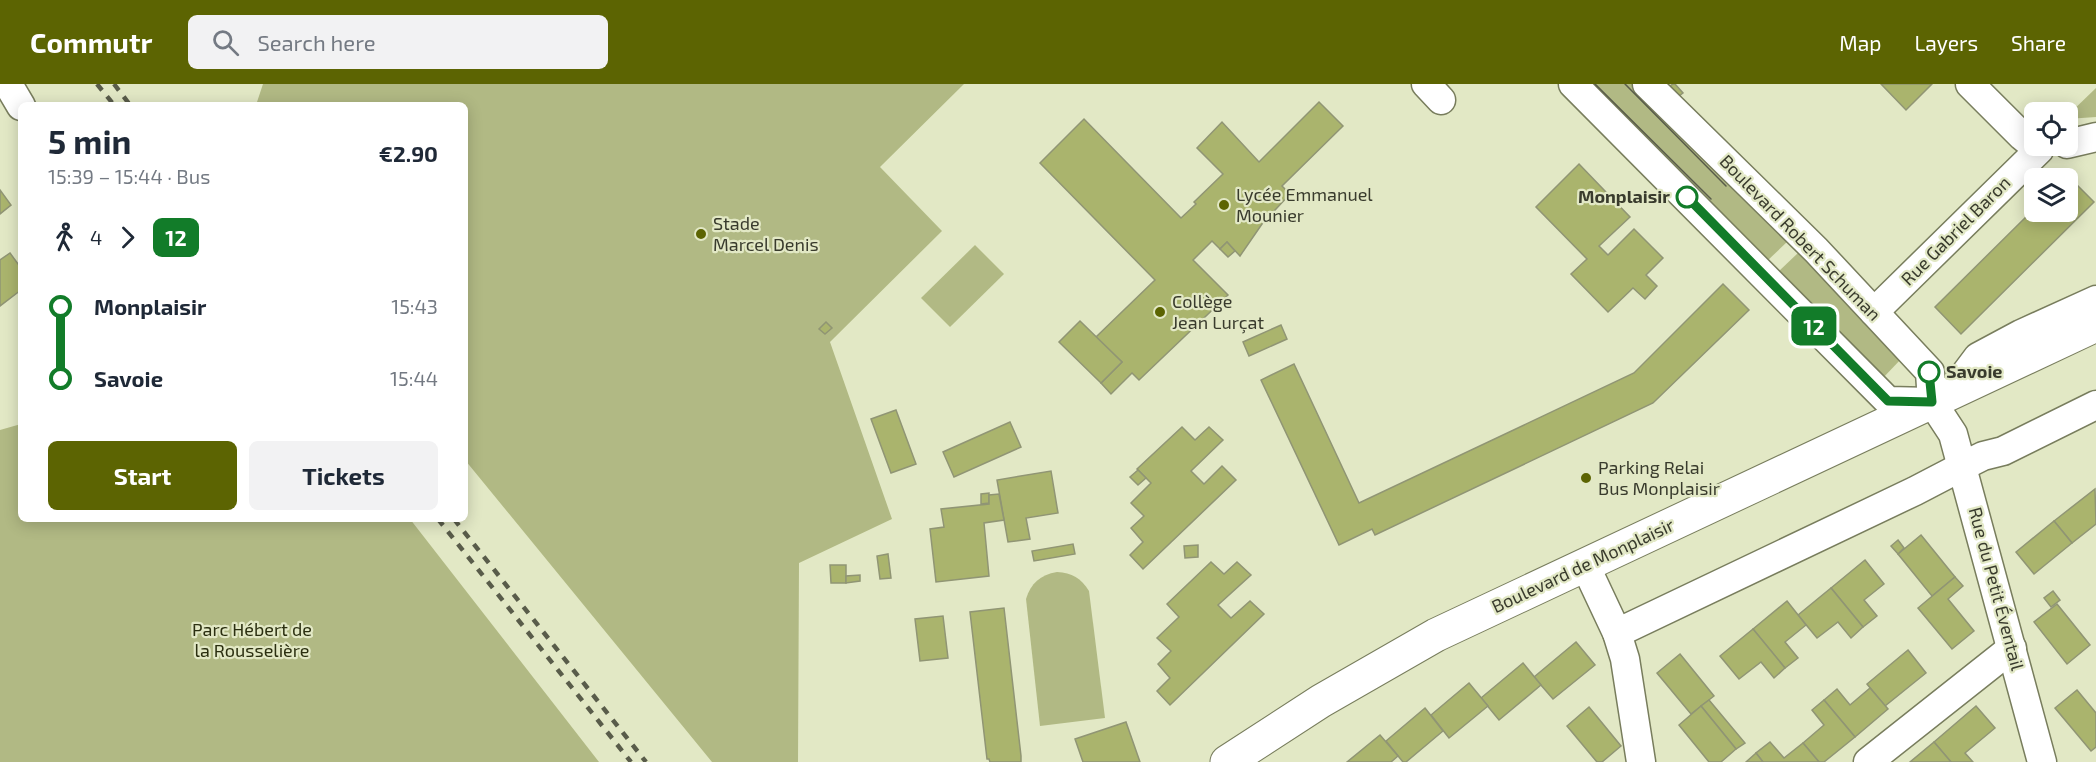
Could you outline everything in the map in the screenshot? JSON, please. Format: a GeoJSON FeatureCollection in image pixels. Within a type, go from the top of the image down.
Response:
{"type":"FeatureCollection","features":[{"type":"Feature","properties":{"kind":"main road","name":"Boulevard de Monplaisir"},"geometry":{"type":"LineString","coordinates":[[1227,762],[1328,697],[1436,635],[1590,573],[1857,458],[1942,405],[2096,325]]}},
{"type":"Feature","properties":{"kind":"main road","name":"Boulevard de Monplaisir"},"geometry":{"type":"LineString","coordinates":[[1942,405],[2096,346]]}},
{"type":"Feature","properties":{"kind":"main road","name":"Boulevard de Monplaisir"},"geometry":{"type":"LineString","coordinates":[[1262,762],[1344,708],[1590,573]]}},
{"type":"Feature","properties":{"kind":"street"},"geometry":{"type":"LineString","coordinates":[[8,84],[19,102]]}},
{"type":"Feature","properties":{"kind":"street"},"geometry":{"type":"LineString","coordinates":[[1573,84],[1888,401],[1942,405]]}},
{"type":"Feature","properties":{"kind":"street","name":"Boulevard Robert Schuman"},"geometry":{"type":"LineString","coordinates":[[1647,84],[1803,237],[1874,312],[1929,372],[1942,405]]}},
{"type":"Feature","properties":{"kind":"street","name":"Rue Gabriel Baron"},"geometry":{"type":"LineString","coordinates":[[1971,84],[2024,137]]}},
{"type":"Feature","properties":{"kind":"street"},"geometry":{"type":"LineString","coordinates":[[2078,141],[2096,137]]}},
{"type":"Feature","properties":{"kind":"street","name":"Rue Gabriel Baron"},"geometry":{"type":"LineString","coordinates":[[1874,312],[2040,156]]}},
{"type":"Feature","properties":{"kind":"street","name":"Boulevard de Monplaisir"},"geometry":{"type":"LineString","coordinates":[[1942,405],[1978,357],[2021,334],[2096,300]]}},
{"type":"Feature","properties":{"kind":"street","name":"Rue du Petit Éventail"},"geometry":{"type":"LineString","coordinates":[[1942,405],[1963,466],[2042,762]]}},
{"type":"Feature","properties":{"kind":"street"},"geometry":{"type":"LineString","coordinates":[[1617,633],[1983,456],[2003,451],[2096,405]]}},
{"type":"Feature","properties":{"kind":"street","name":"Boulevard de Monplaisir"},"geometry":{"type":"LineString","coordinates":[[1590,573],[1617,633],[1625,659],[1641,762]]}},
{"type":"Feature","properties":{"kind":"street"},"geometry":{"type":"LineString","coordinates":[[1868,762],[2012,648]]}},
{"type":"Feature","properties":{"kind":"green space"},"geometry":{"type":"Polygon","coordinates":[[[263,84],[964,84],[880,167],[942,231],[830,342],[892,519],[799,563],[798,762],[712,762],[468,464],[468,102],[257,102],[263,84]]]}},
{"type":"Feature","properties":{"kind":"green space"},"geometry":{"type":"Polygon","coordinates":[[[1588,84],[1633,84],[1788,241],[1765,263],[1588,84]]]}},
{"type":"Feature","properties":{"kind":"green space"},"geometry":{"type":"Polygon","coordinates":[[[2096,88],[2096,117],[2078,118],[2078,105],[2096,88]]]}},
{"type":"Feature","properties":{"kind":"green space"},"geometry":{"type":"Polygon","coordinates":[[[975,245],[1004,274],[950,327],[921,298],[975,245]]]}},
{"type":"Feature","properties":{"kind":"green space"},"geometry":{"type":"Polygon","coordinates":[[[1799,252],[1903,357],[1881,380],[1776,274],[1799,252]]]}},
{"type":"Feature","properties":{"kind":"green space","name":"Parc Hébert de la Rousselière"},"geometry":{"type":"Polygon","coordinates":[[[18,425],[18,522],[412,522],[599,762],[0,762],[0,430],[18,425]]]}},
{"type":"Feature","properties":{"kind":"green space"},"geometry":{"type":"Polygon","coordinates":[[[1057,572],[1076,577],[1089,591],[1105,718],[1040,726],[1026,599],[1037,581],[1057,572]]]}},
{"type":"Feature","properties":{"kind":"building"},"geometry":{"type":"Polygon","coordinates":[[[1673,84],[1683,93],[1679,96],[1670,86],[1673,84]]]}},
{"type":"Feature","properties":{"kind":"building"},"geometry":{"type":"Polygon","coordinates":[[[1881,84],[1932,84],[1906,110],[1881,84]]]}},
{"type":"Feature","properties":{"kind":"building"},"geometry":{"type":"Polygon","coordinates":[[[1319,102],[1343,126],[1282,186],[1290,194],[1262,224],[1240,256],[1227,242],[1220,249],[1212,241],[1193,260],[1228,295],[1139,380],[1132,373],[1111,394],[1101,383],[1122,362],[1096,337],[1155,280],[1040,163],[1084,119],[1181,218],[1223,174],[1197,148],[1222,122],[1259,162],[1319,102]]]}},
{"type":"Feature","properties":{"kind":"building"},"geometry":{"type":"Polygon","coordinates":[[[1579,164],[1630,217],[1599,246],[1608,255],[1634,229],[1663,258],[1646,275],[1657,286],[1645,299],[1633,288],[1608,312],[1571,274],[1587,259],[1536,207],[1579,164]]]}},
{"type":"Feature","properties":{"kind":"building"},"geometry":{"type":"Polygon","coordinates":[[[2078,186],[2094,202],[2078,218],[2078,186]]]}},
{"type":"Feature","properties":{"kind":"building"},"geometry":{"type":"Polygon","coordinates":[[[0,190],[11,205],[0,214],[0,190]]]}},
{"type":"Feature","properties":{"kind":"building"},"geometry":{"type":"Polygon","coordinates":[[[2024,219],[2024,222],[2074,222],[1961,334],[1935,307],[2024,219]]]}},
{"type":"Feature","properties":{"kind":"building"},"geometry":{"type":"Polygon","coordinates":[[[1227,242],[1235,251],[1228,257],[1220,249],[1227,242]]]}},
{"type":"Feature","properties":{"kind":"building"},"geometry":{"type":"Polygon","coordinates":[[[10,253],[18,264],[18,292],[0,306],[0,260],[10,253]]]}},
{"type":"Feature","properties":{"kind":"building"},"geometry":{"type":"Polygon","coordinates":[[[1723,284],[1749,310],[1653,403],[1375,535],[1372,529],[1339,545],[1261,380],[1294,364],[1359,503],[1634,373],[1723,284]]]}},
{"type":"Feature","properties":{"kind":"building"},"geometry":{"type":"Polygon","coordinates":[[[1080,321],[1122,362],[1101,383],[1059,342],[1080,321]]]}},
{"type":"Feature","properties":{"kind":"building"},"geometry":{"type":"Polygon","coordinates":[[[826,322],[832,328],[825,334],[819,329],[826,322]]]}},
{"type":"Feature","properties":{"kind":"building"},"geometry":{"type":"Polygon","coordinates":[[[1281,325],[1287,339],[1249,356],[1243,342],[1281,325]]]}},
{"type":"Feature","properties":{"kind":"building"},"geometry":{"type":"Polygon","coordinates":[[[896,410],[916,464],[891,473],[871,419],[896,410]]]}},
{"type":"Feature","properties":{"kind":"building"},"geometry":{"type":"Polygon","coordinates":[[[1010,422],[1021,447],[954,477],[943,452],[1010,422]]]}},
{"type":"Feature","properties":{"kind":"building"},"geometry":{"type":"Polygon","coordinates":[[[1182,427],[1195,440],[1209,427],[1223,440],[1191,471],[1204,484],[1222,466],[1236,480],[1143,569],[1130,555],[1143,542],[1131,528],[1144,516],[1131,503],[1151,483],[1137,469],[1182,427]]]}},
{"type":"Feature","properties":{"kind":"building"},"geometry":{"type":"Polygon","coordinates":[[[1138,470],[1146,478],[1138,485],[1130,477],[1138,470]]]}},
{"type":"Feature","properties":{"kind":"building"},"geometry":{"type":"Polygon","coordinates":[[[1051,471],[1058,513],[1026,518],[1030,539],[1008,542],[997,480],[1051,471]]]}},
{"type":"Feature","properties":{"kind":"building"},"geometry":{"type":"Polygon","coordinates":[[[2095,489],[2096,524],[2072,543],[2054,521],[2095,489]]]}},
{"type":"Feature","properties":{"kind":"building"},"geometry":{"type":"Polygon","coordinates":[[[989,493],[989,503],[981,504],[981,494],[989,493]]]}},
{"type":"Feature","properties":{"kind":"building"},"geometry":{"type":"Polygon","coordinates":[[[999,494],[1004,520],[984,523],[989,576],[936,582],[930,529],[944,527],[941,509],[989,504],[989,495],[999,494]]]}},
{"type":"Feature","properties":{"kind":"building"},"geometry":{"type":"Polygon","coordinates":[[[2054,521],[2072,543],[2034,574],[2016,552],[2054,521]]]}},
{"type":"Feature","properties":{"kind":"building"},"geometry":{"type":"Polygon","coordinates":[[[1921,535],[1955,577],[1932,596],[1898,554],[1921,535]]]}},
{"type":"Feature","properties":{"kind":"building"},"geometry":{"type":"Polygon","coordinates":[[[1898,540],[1904,548],[1898,554],[1891,546],[1898,540]]]}},
{"type":"Feature","properties":{"kind":"building"},"geometry":{"type":"Polygon","coordinates":[[[1073,544],[1075,554],[1034,561],[1032,551],[1073,544]]]}},
{"type":"Feature","properties":{"kind":"building"},"geometry":{"type":"Polygon","coordinates":[[[1198,545],[1198,557],[1185,558],[1184,546],[1198,545]]]}},
{"type":"Feature","properties":{"kind":"building"},"geometry":{"type":"Polygon","coordinates":[[[888,554],[891,578],[880,579],[877,556],[888,554]]]}},
{"type":"Feature","properties":{"kind":"building"},"geometry":{"type":"Polygon","coordinates":[[[1865,560],[1884,584],[1864,600],[1877,616],[1863,627],[1831,588],[1865,560]]]}},
{"type":"Feature","properties":{"kind":"building"},"geometry":{"type":"Polygon","coordinates":[[[1211,562],[1224,574],[1237,562],[1251,575],[1218,605],[1231,618],[1250,601],[1264,614],[1170,705],[1157,691],[1170,678],[1158,664],[1171,651],[1157,638],[1179,617],[1167,604],[1211,562]]]}},
{"type":"Feature","properties":{"kind":"building"},"geometry":{"type":"Polygon","coordinates":[[[830,565],[846,565],[846,583],[831,583],[830,565]]]}},
{"type":"Feature","properties":{"kind":"building"},"geometry":{"type":"Polygon","coordinates":[[[860,575],[860,581],[846,583],[846,576],[860,575]]]}},
{"type":"Feature","properties":{"kind":"building"},"geometry":{"type":"Polygon","coordinates":[[[1955,577],[1963,586],[1948,599],[1974,631],[1952,649],[1918,608],[1955,577]]]}},
{"type":"Feature","properties":{"kind":"building"},"geometry":{"type":"Polygon","coordinates":[[[1831,588],[1863,627],[1851,638],[1838,622],[1817,638],[1798,615],[1831,588]]]}},
{"type":"Feature","properties":{"kind":"building"},"geometry":{"type":"Polygon","coordinates":[[[2053,591],[2060,600],[2051,607],[2044,598],[2053,591]]]}},
{"type":"Feature","properties":{"kind":"building"},"geometry":{"type":"Polygon","coordinates":[[[1787,601],[1806,625],[1785,642],[1798,658],[1785,668],[1753,629],[1787,601]]]}},
{"type":"Feature","properties":{"kind":"building"},"geometry":{"type":"Polygon","coordinates":[[[2057,604],[2090,645],[2067,664],[2034,622],[2057,604]]]}},
{"type":"Feature","properties":{"kind":"building"},"geometry":{"type":"Polygon","coordinates":[[[1004,608],[1021,762],[990,762],[987,759],[970,612],[1004,608]]]}},
{"type":"Feature","properties":{"kind":"building"},"geometry":{"type":"Polygon","coordinates":[[[943,616],[948,658],[920,661],[915,619],[943,616]]]}},
{"type":"Feature","properties":{"kind":"building"},"geometry":{"type":"Polygon","coordinates":[[[1753,629],[1785,668],[1774,678],[1761,662],[1739,679],[1720,656],[1753,629]]]}},
{"type":"Feature","properties":{"kind":"building"},"geometry":{"type":"Polygon","coordinates":[[[1576,642],[1595,665],[1553,699],[1534,677],[1576,642]]]}},
{"type":"Feature","properties":{"kind":"building"},"geometry":{"type":"Polygon","coordinates":[[[1908,650],[1926,673],[1885,706],[1867,684],[1908,650]]]}},
{"type":"Feature","properties":{"kind":"building"},"geometry":{"type":"Polygon","coordinates":[[[1680,654],[1714,696],[1691,714],[1657,673],[1680,654]]]}},
{"type":"Feature","properties":{"kind":"building"},"geometry":{"type":"Polygon","coordinates":[[[1523,663],[1541,685],[1499,720],[1481,698],[1523,663]]]}},
{"type":"Feature","properties":{"kind":"building"},"geometry":{"type":"Polygon","coordinates":[[[1469,683],[1488,706],[1449,738],[1431,715],[1469,683]]]}},
{"type":"Feature","properties":{"kind":"building"},"geometry":{"type":"Polygon","coordinates":[[[1870,688],[1888,709],[1855,737],[1824,700],[1837,689],[1850,705],[1870,688]]]}},
{"type":"Feature","properties":{"kind":"building"},"geometry":{"type":"Polygon","coordinates":[[[2077,690],[2096,713],[2096,747],[2091,751],[2055,708],[2077,690]]]}},
{"type":"Feature","properties":{"kind":"building"},"geometry":{"type":"Polygon","coordinates":[[[1709,700],[1745,743],[1736,749],[1701,706],[1709,700]]]}},
{"type":"Feature","properties":{"kind":"building"},"geometry":{"type":"Polygon","coordinates":[[[1824,700],[1855,737],[1824,762],[1819,762],[1803,743],[1824,725],[1812,710],[1824,700]]]}},
{"type":"Feature","properties":{"kind":"building"},"geometry":{"type":"Polygon","coordinates":[[[1701,706],[1736,749],[1721,762],[1709,762],[1679,725],[1701,706]]]}},
{"type":"Feature","properties":{"kind":"building"},"geometry":{"type":"Polygon","coordinates":[[[1976,706],[1995,728],[1965,753],[1973,762],[1951,762],[1934,742],[1976,706]]]}},
{"type":"Feature","properties":{"kind":"building"},"geometry":{"type":"Polygon","coordinates":[[[1589,707],[1621,746],[1602,762],[1597,762],[1567,726],[1589,707]]]}},
{"type":"Feature","properties":{"kind":"building"},"geometry":{"type":"Polygon","coordinates":[[[1425,708],[1443,731],[1406,762],[1403,762],[1386,741],[1425,708]]]}},
{"type":"Feature","properties":{"kind":"building"},"geometry":{"type":"Polygon","coordinates":[[[1126,722],[1140,762],[1083,762],[1075,739],[1126,722]]]}},
{"type":"Feature","properties":{"kind":"building"},"geometry":{"type":"Polygon","coordinates":[[[1380,735],[1398,756],[1391,762],[1347,762],[1380,735]]]}},
{"type":"Feature","properties":{"kind":"building"},"geometry":{"type":"Polygon","coordinates":[[[1770,742],[1784,758],[1803,743],[1819,762],[1763,762],[1756,753],[1770,742]]]}},
{"type":"Feature","properties":{"kind":"building"},"geometry":{"type":"Polygon","coordinates":[[[1934,742],[1951,762],[1910,762],[1934,742]]]}},
{"type":"Feature","properties":{"kind":"building"},"geometry":{"type":"Polygon","coordinates":[[[1756,753],[1763,762],[1746,762],[1756,753]]]}},
{"type":"Feature","properties":{"kind":"tram line"},"geometry":{"type":"LineString","coordinates":[[1595,84],[1711,199]]}},
{"type":"Feature","properties":{"kind":"tram line"},"geometry":{"type":"LineString","coordinates":[[1625,84],[1726,186]]}},
{"type":"Feature","properties":{"kind":"railway"},"geometry":{"type":"LineString","coordinates":[[97,84],[112,102]]}},
{"type":"Feature","properties":{"kind":"railway"},"geometry":{"type":"LineString","coordinates":[[114,84],[128,102]]}},
{"type":"Feature","properties":{"kind":"railway"},"geometry":{"type":"LineString","coordinates":[[440,522],[631,762]]}},
{"type":"Feature","properties":{"kind":"railway"},"geometry":{"type":"LineString","coordinates":[[456,522],[646,762]]}},
{"type":"Feature","properties":{"kind":"bus line","name":"12"},"geometry":{"type":"LineString","coordinates":[[1687,197],[1888,401],[1932,402],[1929,372]]}},
{"type":"Feature","properties":{"kind":"place","name":"Monplaisir"},"geometry":{"type":"Point","coordinates":[1687,197]}},
{"type":"Feature","properties":{"kind":"place","name":"Lycée Emmanuel Mounier"},"geometry":{"type":"Point","coordinates":[1224,205]}},
{"type":"Feature","properties":{"kind":"place","name":"Stade Marcel Denis"},"geometry":{"type":"Point","coordinates":[701,234]}},
{"type":"Feature","properties":{"kind":"place","name":"Collège Jean Lurçat"},"geometry":{"type":"Point","coordinates":[1160,312]}},
{"type":"Feature","properties":{"kind":"place","name":"Savoie"},"geometry":{"type":"Point","coordinates":[1929,372]}},
{"type":"Feature","properties":{"kind":"place","name":"Parking Relai Bus Monplaisir"},"geometry":{"type":"Point","coordinates":[1586,478]}}]}
